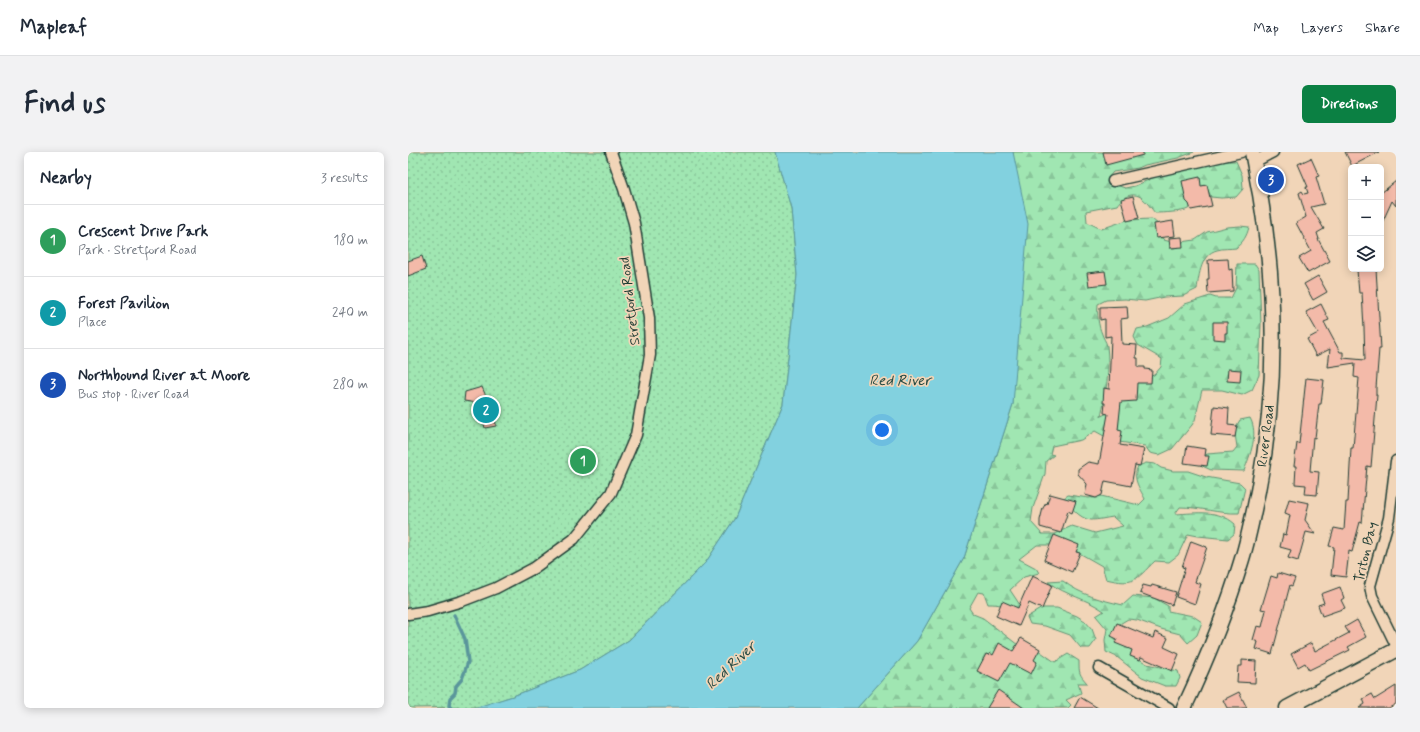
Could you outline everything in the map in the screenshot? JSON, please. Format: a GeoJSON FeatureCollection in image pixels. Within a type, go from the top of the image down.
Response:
{"type":"FeatureCollection","features":[{"type":"Feature","properties":{"kind":"street","name":"Stretford Road"},"geometry":{"type":"LineString","coordinates":[[408,614],[428,611],[462,601],[496,588],[534,568],[574,539],[611,493],[636,435],[650,355],[649,318],[634,223],[611,152]]}},
{"type":"Feature","properties":{"kind":"street"},"geometry":{"type":"LineString","coordinates":[[1113,181],[1241,152]]}},
{"type":"Feature","properties":{"kind":"street"},"geometry":{"type":"LineString","coordinates":[[1253,157],[1273,152]]}},
{"type":"Feature","properties":{"kind":"street","name":"River Road"},"geometry":{"type":"LineString","coordinates":[[1184,708],[1225,613],[1245,550],[1263,463],[1270,405],[1273,334],[1272,298],[1264,219],[1253,157]]}},
{"type":"Feature","properties":{"kind":"street","name":"Triton Bay"},"geometry":{"type":"LineString","coordinates":[[1396,466],[1389,518],[1370,586],[1372,596],[1396,645]]}},
{"type":"Feature","properties":{"kind":"street"},"geometry":{"type":"LineString","coordinates":[[1287,708],[1396,650]]}},
{"type":"Feature","properties":{"kind":"street"},"geometry":{"type":"LineString","coordinates":[[1099,668],[1169,708]]}},
{"type":"Feature","properties":{"kind":"green space"},"geometry":{"type":"Polygon","coordinates":[[[408,152],[775,152],[791,208],[797,275],[783,404],[735,518],[706,562],[629,640],[580,670],[513,696],[479,707],[408,708],[408,152]]]}},
{"type":"Feature","properties":{"kind":"green space"},"geometry":{"type":"Polygon","coordinates":[[[1013,152],[1194,152],[1178,158],[1145,165],[1138,168],[1113,172],[1108,178],[1110,183],[1125,188],[1135,186],[1157,176],[1218,161],[1236,161],[1242,175],[1243,189],[1236,197],[1211,197],[1206,186],[1193,205],[1182,211],[1155,213],[1139,196],[1131,195],[1125,197],[1117,205],[1086,211],[1087,222],[1101,229],[1127,220],[1152,219],[1159,225],[1158,233],[1164,240],[1175,243],[1195,240],[1207,232],[1227,227],[1249,227],[1244,239],[1236,248],[1217,250],[1207,256],[1202,266],[1197,289],[1183,296],[1164,297],[1145,301],[1125,299],[1106,300],[1098,304],[1099,323],[1102,335],[1107,344],[1108,355],[1107,381],[1101,416],[1115,410],[1134,382],[1154,375],[1161,367],[1162,359],[1138,345],[1134,337],[1137,329],[1147,327],[1169,318],[1185,304],[1210,296],[1216,298],[1231,298],[1236,288],[1237,264],[1255,264],[1259,270],[1261,324],[1259,375],[1252,390],[1242,395],[1222,390],[1202,390],[1195,420],[1192,425],[1172,449],[1159,455],[1150,453],[1145,446],[1113,441],[1095,431],[1081,440],[1052,446],[1050,454],[1054,455],[1046,461],[1045,474],[1033,508],[1031,522],[1042,534],[1054,534],[1072,526],[1095,533],[1123,526],[1113,517],[1091,520],[1087,519],[1079,515],[1064,498],[1068,495],[1089,498],[1101,496],[1139,505],[1145,499],[1137,483],[1136,471],[1138,466],[1146,463],[1155,464],[1161,468],[1173,471],[1188,471],[1206,477],[1240,483],[1245,488],[1239,513],[1180,507],[1175,514],[1207,513],[1222,516],[1235,524],[1234,534],[1228,539],[1188,534],[1178,555],[1169,562],[1155,561],[1134,580],[1123,582],[1106,579],[1102,566],[1074,550],[1057,545],[1037,545],[1019,559],[1036,568],[1039,573],[1024,577],[1010,590],[1020,605],[1015,613],[1008,608],[996,604],[988,604],[984,593],[978,592],[969,608],[973,614],[983,618],[1018,645],[1038,650],[1055,662],[1068,654],[1079,661],[1080,673],[1087,683],[1078,683],[1081,693],[1066,700],[1071,705],[1068,708],[857,708],[917,641],[964,558],[1013,404],[1013,152]]]}},
{"type":"Feature","properties":{"kind":"green space"},"geometry":{"type":"Polygon","coordinates":[[[1250,418],[1253,424],[1254,438],[1244,471],[1211,470],[1196,463],[1207,454],[1233,452],[1237,447],[1235,434],[1232,433],[1240,420],[1250,418]]]}},
{"type":"Feature","properties":{"kind":"green space"},"geometry":{"type":"Polygon","coordinates":[[[1063,581],[1077,590],[1099,599],[1123,605],[1133,596],[1154,598],[1168,606],[1168,611],[1193,616],[1202,622],[1197,635],[1188,643],[1180,634],[1137,620],[1128,619],[1118,625],[1136,657],[1147,664],[1178,671],[1180,678],[1176,686],[1165,686],[1142,677],[1117,657],[1106,652],[1105,640],[1107,629],[1096,616],[1104,611],[1090,603],[1062,591],[1048,582],[1063,581]]]}},
{"type":"Feature","properties":{"kind":"green space"},"geometry":{"type":"Polygon","coordinates":[[[1042,608],[1057,608],[1077,616],[1085,621],[1092,629],[1096,640],[1090,648],[1081,648],[1070,635],[1045,626],[1030,624],[1027,617],[1042,608]]]}},
{"type":"Feature","properties":{"kind":"water","name":"Red River"},"geometry":{"type":"Polygon","coordinates":[[[775,152],[1013,152],[1028,224],[1013,404],[964,558],[917,641],[857,708],[474,708],[513,696],[580,670],[629,640],[706,562],[735,518],[783,404],[797,275],[791,208],[775,152]]]}},
{"type":"Feature","properties":{"kind":"building"},"geometry":{"type":"Polygon","coordinates":[[[1103,152],[1143,152],[1143,155],[1106,165],[1103,152]]]}},
{"type":"Feature","properties":{"kind":"building"},"geometry":{"type":"Polygon","coordinates":[[[1345,152],[1379,152],[1356,164],[1351,164],[1345,152]]]}},
{"type":"Feature","properties":{"kind":"building"},"geometry":{"type":"Polygon","coordinates":[[[1311,158],[1319,176],[1316,177],[1324,204],[1311,207],[1324,229],[1317,233],[1318,239],[1330,261],[1308,273],[1299,258],[1311,251],[1296,223],[1306,217],[1299,193],[1302,191],[1304,194],[1308,193],[1306,187],[1308,187],[1298,164],[1311,158]]]}},
{"type":"Feature","properties":{"kind":"building"},"geometry":{"type":"Polygon","coordinates":[[[1200,177],[1201,186],[1207,185],[1212,206],[1191,210],[1186,201],[1182,181],[1200,177]]]}},
{"type":"Feature","properties":{"kind":"building"},"geometry":{"type":"Polygon","coordinates":[[[1396,181],[1396,206],[1392,201],[1384,218],[1384,200],[1384,191],[1396,181]]]}},
{"type":"Feature","properties":{"kind":"building"},"geometry":{"type":"Polygon","coordinates":[[[1133,196],[1139,218],[1127,221],[1121,199],[1133,196]]]}},
{"type":"Feature","properties":{"kind":"building"},"geometry":{"type":"Polygon","coordinates":[[[1173,221],[1175,236],[1156,238],[1154,224],[1173,221]]]}},
{"type":"Feature","properties":{"kind":"building"},"geometry":{"type":"Polygon","coordinates":[[[1182,237],[1183,247],[1170,248],[1169,238],[1182,237]]]}},
{"type":"Feature","properties":{"kind":"building"},"geometry":{"type":"Polygon","coordinates":[[[422,256],[426,269],[408,276],[408,261],[422,256]]]}},
{"type":"Feature","properties":{"kind":"building"},"geometry":{"type":"Polygon","coordinates":[[[1228,259],[1229,270],[1232,269],[1233,291],[1208,293],[1208,260],[1228,259]]]}},
{"type":"Feature","properties":{"kind":"building"},"geometry":{"type":"Polygon","coordinates":[[[1105,271],[1107,284],[1089,286],[1087,273],[1105,271]]]}},
{"type":"Feature","properties":{"kind":"building"},"geometry":{"type":"Polygon","coordinates":[[[1357,272],[1376,272],[1381,349],[1379,349],[1371,467],[1367,466],[1362,523],[1360,522],[1352,552],[1349,551],[1346,577],[1331,575],[1334,547],[1329,546],[1334,528],[1344,530],[1346,502],[1348,502],[1351,448],[1353,448],[1359,378],[1354,377],[1355,363],[1328,367],[1330,349],[1316,356],[1307,339],[1318,333],[1306,312],[1321,304],[1329,320],[1324,322],[1340,352],[1343,352],[1343,358],[1365,360],[1362,293],[1359,293],[1357,272]]]}},
{"type":"Feature","properties":{"kind":"building"},"geometry":{"type":"Polygon","coordinates":[[[1318,276],[1327,292],[1313,300],[1304,284],[1318,276]]]}},
{"type":"Feature","properties":{"kind":"building"},"geometry":{"type":"Polygon","coordinates":[[[1127,306],[1128,318],[1121,319],[1122,344],[1137,345],[1136,358],[1138,358],[1138,367],[1145,367],[1145,369],[1152,370],[1151,383],[1137,383],[1136,401],[1121,402],[1118,430],[1122,431],[1120,445],[1144,449],[1140,466],[1135,465],[1131,486],[1105,481],[1102,495],[1096,498],[1085,495],[1087,484],[1078,474],[1078,469],[1088,462],[1099,464],[1108,414],[1104,413],[1105,403],[1103,403],[1104,388],[1109,389],[1111,336],[1105,337],[1105,319],[1100,320],[1100,307],[1127,306]]]}},
{"type":"Feature","properties":{"kind":"building"},"geometry":{"type":"Polygon","coordinates":[[[1213,322],[1227,322],[1227,333],[1225,333],[1225,340],[1213,339],[1213,322]]]}},
{"type":"Feature","properties":{"kind":"building"},"geometry":{"type":"Polygon","coordinates":[[[1228,369],[1241,370],[1240,382],[1227,381],[1228,369]]]}},
{"type":"Feature","properties":{"kind":"building"},"geometry":{"type":"Polygon","coordinates":[[[1306,378],[1324,380],[1321,404],[1319,404],[1315,438],[1313,437],[1310,471],[1319,472],[1317,495],[1305,494],[1306,485],[1295,484],[1296,466],[1294,466],[1297,443],[1299,444],[1306,378]]]}},
{"type":"Feature","properties":{"kind":"building"},"geometry":{"type":"Polygon","coordinates":[[[482,387],[495,417],[496,426],[485,428],[478,403],[464,401],[465,392],[482,387]]]}},
{"type":"Feature","properties":{"kind":"building"},"geometry":{"type":"Polygon","coordinates":[[[1214,406],[1229,408],[1228,425],[1237,426],[1235,437],[1211,435],[1214,406]]]}},
{"type":"Feature","properties":{"kind":"building"},"geometry":{"type":"Polygon","coordinates":[[[1187,446],[1206,449],[1205,456],[1209,456],[1207,466],[1184,463],[1187,446]]]}},
{"type":"Feature","properties":{"kind":"building"},"geometry":{"type":"Polygon","coordinates":[[[1050,494],[1076,501],[1072,513],[1068,511],[1061,533],[1040,527],[1043,508],[1046,503],[1047,504],[1050,494]]]}},
{"type":"Feature","properties":{"kind":"building"},"geometry":{"type":"Polygon","coordinates":[[[1289,499],[1309,503],[1305,520],[1315,534],[1306,532],[1298,561],[1288,558],[1291,550],[1280,547],[1283,534],[1286,535],[1290,515],[1285,513],[1289,499]]]}},
{"type":"Feature","properties":{"kind":"building"},"geometry":{"type":"Polygon","coordinates":[[[1054,535],[1079,545],[1076,552],[1080,553],[1072,572],[1044,560],[1054,535]]]}},
{"type":"Feature","properties":{"kind":"building"},"geometry":{"type":"Polygon","coordinates":[[[1191,541],[1207,547],[1195,582],[1201,584],[1195,604],[1176,597],[1185,568],[1182,567],[1191,541]]]}},
{"type":"Feature","properties":{"kind":"building"},"geometry":{"type":"Polygon","coordinates":[[[1278,573],[1295,578],[1292,586],[1290,585],[1272,654],[1256,649],[1258,642],[1253,640],[1257,626],[1262,627],[1266,610],[1261,609],[1271,576],[1277,578],[1278,573]]]}},
{"type":"Feature","properties":{"kind":"building"},"geometry":{"type":"Polygon","coordinates":[[[1032,576],[1052,585],[1042,609],[1029,603],[1019,626],[996,616],[1002,601],[1018,608],[1032,576]]]}},
{"type":"Feature","properties":{"kind":"building"},"geometry":{"type":"Polygon","coordinates":[[[1143,585],[1151,587],[1152,585],[1176,592],[1172,605],[1140,593],[1143,585]]]}},
{"type":"Feature","properties":{"kind":"building"},"geometry":{"type":"Polygon","coordinates":[[[1340,587],[1344,598],[1341,600],[1345,608],[1322,616],[1318,605],[1324,603],[1321,594],[1340,587]]]}},
{"type":"Feature","properties":{"kind":"building"},"geometry":{"type":"Polygon","coordinates":[[[1357,620],[1366,637],[1348,647],[1350,650],[1309,670],[1305,663],[1298,667],[1291,654],[1311,643],[1315,651],[1349,633],[1345,627],[1357,620]]]}},
{"type":"Feature","properties":{"kind":"building"},"geometry":{"type":"Polygon","coordinates":[[[1117,623],[1153,638],[1155,632],[1168,638],[1164,647],[1179,654],[1172,671],[1141,657],[1140,660],[1130,656],[1132,650],[1115,643],[1117,639],[1111,636],[1117,623]]]}},
{"type":"Feature","properties":{"kind":"building"},"geometry":{"type":"Polygon","coordinates":[[[1021,638],[1040,649],[1034,660],[1037,662],[1031,674],[1010,663],[999,682],[977,671],[986,654],[989,655],[990,653],[993,655],[999,643],[1013,651],[1021,638]]]}},
{"type":"Feature","properties":{"kind":"building"},"geometry":{"type":"Polygon","coordinates":[[[1242,660],[1256,661],[1255,683],[1237,682],[1238,666],[1242,666],[1242,660]]]}},
{"type":"Feature","properties":{"kind":"building"},"geometry":{"type":"Polygon","coordinates":[[[1396,686],[1396,704],[1389,708],[1359,708],[1365,704],[1363,699],[1372,694],[1375,699],[1396,686]]]}},
{"type":"Feature","properties":{"kind":"building"},"geometry":{"type":"Polygon","coordinates":[[[998,690],[1024,708],[987,708],[998,690]]]}},
{"type":"Feature","properties":{"kind":"building"},"geometry":{"type":"Polygon","coordinates":[[[1239,692],[1247,708],[1227,708],[1223,700],[1239,692]]]}},
{"type":"Feature","properties":{"kind":"building"},"geometry":{"type":"Polygon","coordinates":[[[1080,697],[1098,708],[1074,708],[1080,697]]]}},
{"type":"Feature","properties":{"kind":"waterway"},"geometry":{"type":"LineString","coordinates":[[451,708],[449,706],[450,698],[455,693],[456,686],[462,679],[468,662],[465,639],[454,615]]}},
{"type":"Feature","properties":{"kind":"place","name":"Northbound River at Moore"},"geometry":{"type":"Point","coordinates":[1271,180]}},
{"type":"Feature","properties":{"kind":"place","name":"Forest Pavilion"},"geometry":{"type":"Point","coordinates":[486,410]}},
{"type":"Feature","properties":{"kind":"place","name":"Crescent Drive Park"},"geometry":{"type":"Point","coordinates":[583,461]}}]}
